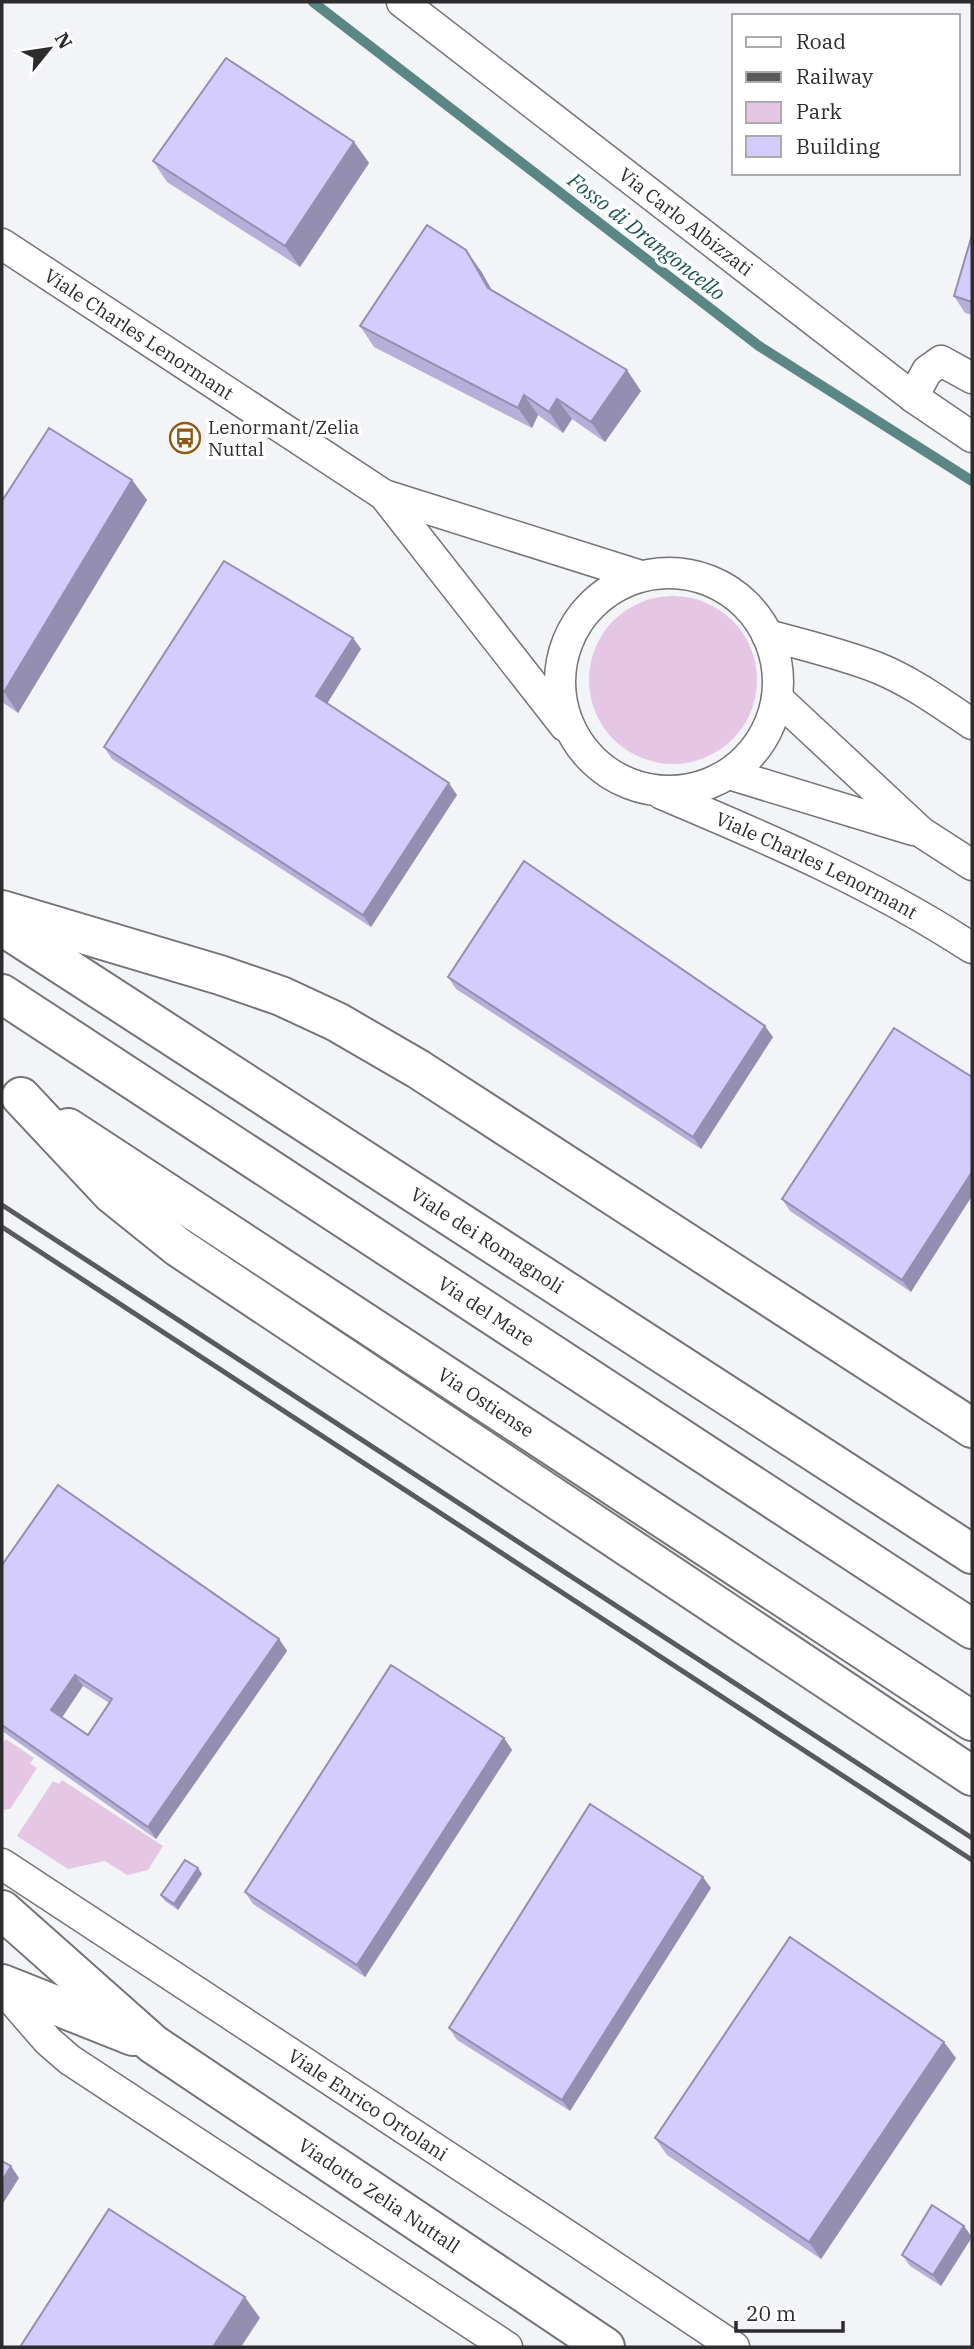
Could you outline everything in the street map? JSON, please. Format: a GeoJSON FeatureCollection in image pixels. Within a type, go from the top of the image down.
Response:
{"type":"FeatureCollection","features":[{"type":"Feature","properties":{"kind":"main road"},"geometry":{"type":"LineString","coordinates":[[2,910],[220,975],[281,996],[337,1022],[418,1069],[972,1429]]}},
{"type":"Feature","properties":{"kind":"main road","name":"Viale dei Romagnoli"},"geometry":{"type":"LineString","coordinates":[[2,926],[972,1554]]}},
{"type":"Feature","properties":{"kind":"main road","name":"Via del Mare"},"geometry":{"type":"LineString","coordinates":[[2,994],[972,1629]]}},
{"type":"Feature","properties":{"kind":"main road"},"geometry":{"type":"LineString","coordinates":[[11,1091],[112,1194],[202,1264],[972,1776]]}},
{"type":"Feature","properties":{"kind":"main road","name":"Via Ostiense"},"geometry":{"type":"LineString","coordinates":[[11,1091],[972,1721]]}},
{"type":"Feature","properties":{"kind":"main road"},"geometry":{"type":"LineString","coordinates":[[2,1910],[153,2044]]}},
{"type":"Feature","properties":{"kind":"main road"},"geometry":{"type":"LineString","coordinates":[[2,1986],[153,2044]]}},
{"type":"Feature","properties":{"kind":"main road","name":"Viadotto Zelia Nuttall"},"geometry":{"type":"LineString","coordinates":[[153,2044],[605,2347]]}},
{"type":"Feature","properties":{"kind":"street","name":"Via Carlo Albizzati"},"geometry":{"type":"LineString","coordinates":[[402,2],[913,397],[972,437]]}},
{"type":"Feature","properties":{"kind":"street","name":"Viale Charles Lenormant"},"geometry":{"type":"LineString","coordinates":[[2,244],[384,495],[641,576]]}},
{"type":"Feature","properties":{"kind":"street"},"geometry":{"type":"LineString","coordinates":[[913,397],[927,371],[941,361],[972,378]]}},
{"type":"Feature","properties":{"kind":"street","name":"Viale Charles Lenormant"},"geometry":{"type":"LineString","coordinates":[[384,495],[577,741]]}},
{"type":"Feature","properties":{"kind":"street"},"geometry":{"type":"LineString","coordinates":[[678,573],[715,583],[745,604],[767,635],[777,666],[777,698],[769,727],[758,745],[752,754],[729,774],[706,786],[681,791],[655,791],[624,782],[597,765],[577,741],[563,709],[560,675],[567,642],[584,612],[610,590],[641,576],[678,573]]}},
{"type":"Feature","properties":{"kind":"street"},"geometry":{"type":"LineString","coordinates":[[767,635],[826,650],[879,669],[914,686],[972,724]]}},
{"type":"Feature","properties":{"kind":"street"},"geometry":{"type":"LineString","coordinates":[[777,698],[921,832],[972,865]]}},
{"type":"Feature","properties":{"kind":"street"},"geometry":{"type":"LineString","coordinates":[[729,774],[921,832]]}},
{"type":"Feature","properties":{"kind":"street","name":"Viale Charles Lenormant"},"geometry":{"type":"LineString","coordinates":[[655,791],[784,845],[842,873],[972,948]]}},
{"type":"Feature","properties":{"kind":"street","name":"Viale Enrico Ortolani"},"geometry":{"type":"LineString","coordinates":[[2,1864],[734,2347]]}},
{"type":"Feature","properties":{"kind":"street"},"geometry":{"type":"LineString","coordinates":[[2,1986],[48,2041],[70,2060],[508,2347]]}},
{"type":"Feature","properties":{"kind":"green space"},"geometry":{"type":"Polygon","coordinates":[[[673,596],[705,602],[733,620],[751,648],[757,680],[751,712],[733,740],[705,758],[673,764],[641,758],[613,740],[595,712],[589,680],[595,648],[613,620],[641,602],[673,596]]]}},
{"type":"Feature","properties":{"kind":"green space"},"geometry":{"type":"Polygon","coordinates":[[[6,1739],[34,1758],[30,1764],[37,1768],[10,1809],[2,1810],[2,1745],[6,1739]]]}},
{"type":"Feature","properties":{"kind":"green space"},"geometry":{"type":"Polygon","coordinates":[[[62,1780],[163,1846],[148,1870],[127,1875],[105,1861],[68,1869],[17,1836],[53,1781],[59,1784],[62,1780]]]}},
{"type":"Feature","properties":{"kind":"building"},"geometry":{"type":"Polygon","coordinates":[[[226,58],[354,142],[285,246],[153,161],[226,58]]]}},
{"type":"Feature","properties":{"kind":"building"},"geometry":{"type":"Polygon","coordinates":[[[427,225],[466,250],[488,288],[627,370],[591,422],[557,399],[549,412],[524,395],[518,408],[360,326],[427,225]]]}},
{"type":"Feature","properties":{"kind":"building"},"geometry":{"type":"Polygon","coordinates":[[[972,235],[972,302],[954,296],[972,235]]]}},
{"type":"Feature","properties":{"kind":"building"},"geometry":{"type":"Polygon","coordinates":[[[49,428],[132,480],[4,692],[2,501],[49,428]]]}},
{"type":"Feature","properties":{"kind":"building"},"geometry":{"type":"Polygon","coordinates":[[[224,561],[353,638],[316,696],[449,783],[363,915],[104,747],[224,561]]]}},
{"type":"Feature","properties":{"kind":"building"},"geometry":{"type":"Polygon","coordinates":[[[524,861],[765,1026],[693,1137],[448,977],[524,861]]]}},
{"type":"Feature","properties":{"kind":"building"},"geometry":{"type":"Polygon","coordinates":[[[894,1028],[972,1077],[972,1172],[902,1280],[782,1199],[894,1028]]]}},
{"type":"Feature","properties":{"kind":"building"},"geometry":{"type":"Polygon","coordinates":[[[58,1485],[279,1639],[148,1827],[2,1725],[2,1565],[58,1485]],[[75,1675],[51,1710],[88,1735],[112,1699],[75,1675]]]}},
{"type":"Feature","properties":{"kind":"building"},"geometry":{"type":"Polygon","coordinates":[[[391,1665],[504,1738],[357,1965],[245,1892],[391,1665]]]}},
{"type":"Feature","properties":{"kind":"building"},"geometry":{"type":"Polygon","coordinates":[[[590,1804],[703,1877],[562,2100],[449,2028],[590,1804]]]}},
{"type":"Feature","properties":{"kind":"building"},"geometry":{"type":"Polygon","coordinates":[[[185,1860],[198,1868],[174,1904],[161,1895],[185,1860]]]}},
{"type":"Feature","properties":{"kind":"building"},"geometry":{"type":"Polygon","coordinates":[[[790,1937],[944,2042],[809,2242],[655,2138],[790,1937]]]}},
{"type":"Feature","properties":{"kind":"building"},"geometry":{"type":"Polygon","coordinates":[[[2,2161],[11,2166],[2,2181],[2,2161]]]}},
{"type":"Feature","properties":{"kind":"building"},"geometry":{"type":"Polygon","coordinates":[[[932,2205],[964,2226],[933,2275],[902,2255],[932,2205]]]}},
{"type":"Feature","properties":{"kind":"building"},"geometry":{"type":"Polygon","coordinates":[[[109,2209],[245,2297],[213,2347],[20,2347],[109,2209]]]}},
{"type":"Feature","properties":{"kind":"waterway","name":"Fosso di Drangoncello"},"geometry":{"type":"LineString","coordinates":[[313,2],[759,346],[972,481]]}},
{"type":"Feature","properties":{"kind":"railway"},"geometry":{"type":"LineString","coordinates":[[2,1205],[972,1838]]}},
{"type":"Feature","properties":{"kind":"railway"},"geometry":{"type":"LineString","coordinates":[[2,1227],[972,1860]]}},
{"type":"Feature","properties":{"kind":"place","name":"Lenormant/Zelia Nuttal"},"geometry":{"type":"Point","coordinates":[185,438]}}]}
